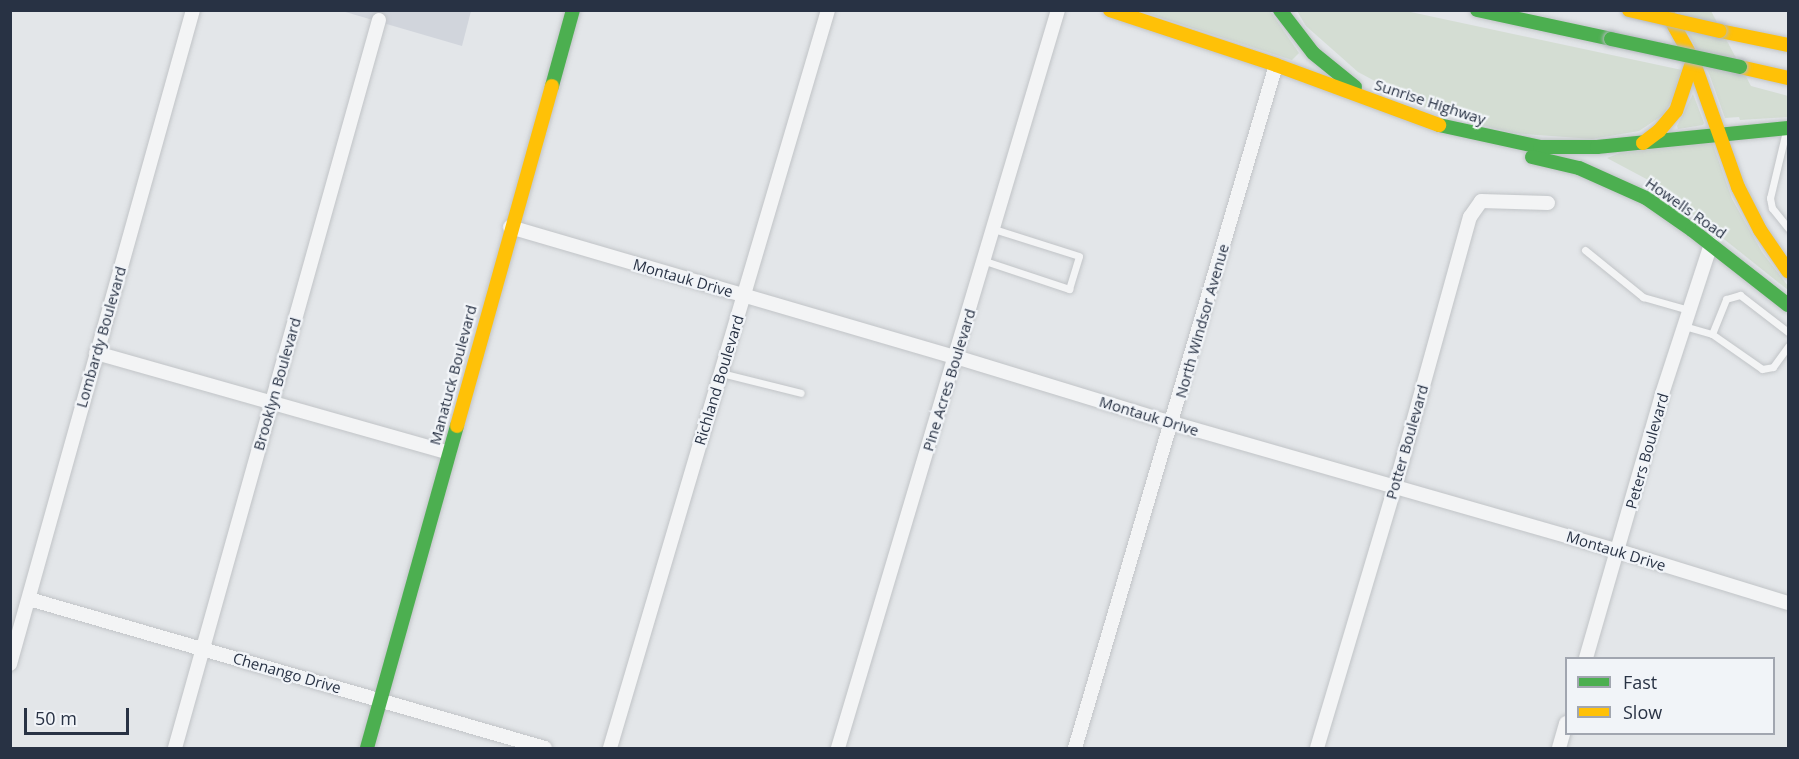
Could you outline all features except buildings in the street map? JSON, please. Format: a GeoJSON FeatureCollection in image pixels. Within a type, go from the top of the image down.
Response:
{"type":"FeatureCollection","features":[{"type":"Feature","properties":{"kind":"main road","name":"Manatuck Boulevard"},"geometry":{"type":"LineString","coordinates":[[367,748],[510,227],[573,10]]}},
{"type":"Feature","properties":{"kind":"main road","name":"Sunrise Highway"},"geometry":{"type":"LineString","coordinates":[[1110,10],[1485,138],[1558,148],[1643,143],[1787,128]]}},
{"type":"Feature","properties":{"kind":"main road"},"geometry":{"type":"LineString","coordinates":[[1280,10],[1313,53],[1350,84],[1385,105]]}},
{"type":"Feature","properties":{"kind":"main road"},"geometry":{"type":"LineString","coordinates":[[1477,10],[1788,78]]}},
{"type":"Feature","properties":{"kind":"main road"},"geometry":{"type":"LineString","coordinates":[[1629,10],[1788,45]]}},
{"type":"Feature","properties":{"kind":"main road"},"geometry":{"type":"LineString","coordinates":[[1666,10],[1693,60],[1738,187],[1769,223],[1787,267]]}},
{"type":"Feature","properties":{"kind":"main road"},"geometry":{"type":"LineString","coordinates":[[1643,143],[1659,131],[1676,111],[1693,60]]}},
{"type":"Feature","properties":{"kind":"main road","name":"Howells Road"},"geometry":{"type":"LineString","coordinates":[[1485,138],[1521,154],[1568,164],[1610,180],[1658,206],[1711,244],[1747,286],[1788,304]]}},
{"type":"Feature","properties":{"kind":"street","name":"Lombardy Boulevard"},"geometry":{"type":"LineString","coordinates":[[10,664],[193,10]]}},
{"type":"Feature","properties":{"kind":"street","name":"Richland Boulevard"},"geometry":{"type":"LineString","coordinates":[[610,748],[828,10]]}},
{"type":"Feature","properties":{"kind":"street","name":"Pine Acres Boulevard"},"geometry":{"type":"LineString","coordinates":[[838,748],[1058,10]]}},
{"type":"Feature","properties":{"kind":"street","name":"Brooklyn Boulevard"},"geometry":{"type":"LineString","coordinates":[[175,748],[379,20]]}},
{"type":"Feature","properties":{"kind":"street","name":"North Windsor Avenue"},"geometry":{"type":"LineString","coordinates":[[1075,748],[1276,65]]}},
{"type":"Feature","properties":{"kind":"street","name":"Potter Boulevard"},"geometry":{"type":"LineString","coordinates":[[1317,748],[1395,487],[1470,218],[1481,201],[1548,203]]}},
{"type":"Feature","properties":{"kind":"street","name":"Montauk Drive"},"geometry":{"type":"LineString","coordinates":[[510,227],[956,357],[1172,423],[1619,551],[1788,603]]}},
{"type":"Feature","properties":{"kind":"street","name":"Peters Boulevard"},"geometry":{"type":"LineString","coordinates":[[1586,657],[1684,326],[1711,244]]}},
{"type":"Feature","properties":{"kind":"street"},"geometry":{"type":"LineString","coordinates":[[96,353],[449,453]]}},
{"type":"Feature","properties":{"kind":"street","name":"Chenango Drive"},"geometry":{"type":"LineString","coordinates":[[29,599],[545,748]]}},
{"type":"Feature","properties":{"kind":"street"},"geometry":{"type":"LineString","coordinates":[[1559,748],[1565,727]]}},
{"type":"Feature","properties":{"kind":"lane"},"geometry":{"type":"LineString","coordinates":[[1787,128],[1770,198],[1769,223],[1788,228]]}},
{"type":"Feature","properties":{"kind":"lane"},"geometry":{"type":"LineString","coordinates":[[985,261],[1069,289],[1079,256],[994,229]]}},
{"type":"Feature","properties":{"kind":"lane"},"geometry":{"type":"LineString","coordinates":[[1585,250],[1642,297],[1689,310]]}},
{"type":"Feature","properties":{"kind":"lane"},"geometry":{"type":"LineString","coordinates":[[1712,334],[1726,299],[1747,286],[1788,332]]}},
{"type":"Feature","properties":{"kind":"lane"},"geometry":{"type":"LineString","coordinates":[[1684,326],[1712,334],[1762,369],[1773,367],[1788,346]]}},
{"type":"Feature","properties":{"kind":"lane"},"geometry":{"type":"LineString","coordinates":[[721,373],[801,393]]}},
{"type":"Feature","properties":{"kind":"shaded area"},"geometry":{"type":"Polygon","coordinates":[[[342,11],[471,11],[462,46],[342,11]]]}},
{"type":"Feature","properties":{"kind":"shaded area"},"geometry":{"type":"Polygon","coordinates":[[[1140,11],[1270,11],[1299,53],[1292,60],[1140,11]]]}},
{"type":"Feature","properties":{"kind":"shaded area"},"geometry":{"type":"Polygon","coordinates":[[[1297,11],[1406,11],[1682,70],[1676,94],[1663,115],[1639,131],[1592,139],[1512,133],[1433,112],[1358,72],[1306,26],[1297,11]]]}},
{"type":"Feature","properties":{"kind":"shaded area"},"geometry":{"type":"Polygon","coordinates":[[[1677,11],[1711,11],[1751,86],[1788,96],[1788,117],[1740,120],[1739,117],[1725,118],[1710,76],[1677,11]]]}},
{"type":"Feature","properties":{"kind":"shaded area"},"geometry":{"type":"Polygon","coordinates":[[[1693,94],[1704,123],[1678,129],[1677,126],[1693,94]]]}},
{"type":"Feature","properties":{"kind":"shaded area"},"geometry":{"type":"Polygon","coordinates":[[[1712,142],[1732,199],[1762,252],[1788,286],[1788,290],[1652,182],[1607,158],[1620,153],[1712,142]]]}},
{"type":"Feature","properties":{"kind":"traffic: fast"},"geometry":{"type":"LineString","coordinates":[[552,86],[573,10]]}},
{"type":"Feature","properties":{"kind":"traffic: fast"},"geometry":{"type":"LineString","coordinates":[[1280,10],[1313,53],[1355,87]]}},
{"type":"Feature","properties":{"kind":"traffic: fast"},"geometry":{"type":"LineString","coordinates":[[1477,10],[1611,39]]}},
{"type":"Feature","properties":{"kind":"traffic: fast"},"geometry":{"type":"LineString","coordinates":[[1611,39],[1740,67]]}},
{"type":"Feature","properties":{"kind":"traffic: fast"},"geometry":{"type":"LineString","coordinates":[[1439,125],[1540,147],[1597,147],[1788,128]]}},
{"type":"Feature","properties":{"kind":"traffic: fast"},"geometry":{"type":"LineString","coordinates":[[1532,157],[1579,168],[1646,198],[1692,230],[1788,305]]}},
{"type":"Feature","properties":{"kind":"traffic: fast"},"geometry":{"type":"LineString","coordinates":[[367,748],[457,426]]}},
{"type":"Feature","properties":{"kind":"traffic: slow"},"geometry":{"type":"LineString","coordinates":[[1110,10],[1276,65],[1439,125]]}},
{"type":"Feature","properties":{"kind":"traffic: slow"},"geometry":{"type":"LineString","coordinates":[[1629,10],[1720,31]]}},
{"type":"Feature","properties":{"kind":"traffic: slow"},"geometry":{"type":"LineString","coordinates":[[1667,13],[1693,60],[1738,187],[1760,230],[1788,271]]}},
{"type":"Feature","properties":{"kind":"traffic: slow"},"geometry":{"type":"LineString","coordinates":[[1720,31],[1788,45]]}},
{"type":"Feature","properties":{"kind":"traffic: slow"},"geometry":{"type":"LineString","coordinates":[[1643,143],[1659,131],[1676,111],[1693,60]]}},
{"type":"Feature","properties":{"kind":"traffic: slow"},"geometry":{"type":"LineString","coordinates":[[1740,67],[1788,78]]}},
{"type":"Feature","properties":{"kind":"traffic: slow"},"geometry":{"type":"LineString","coordinates":[[457,426],[552,86]]}}]}
